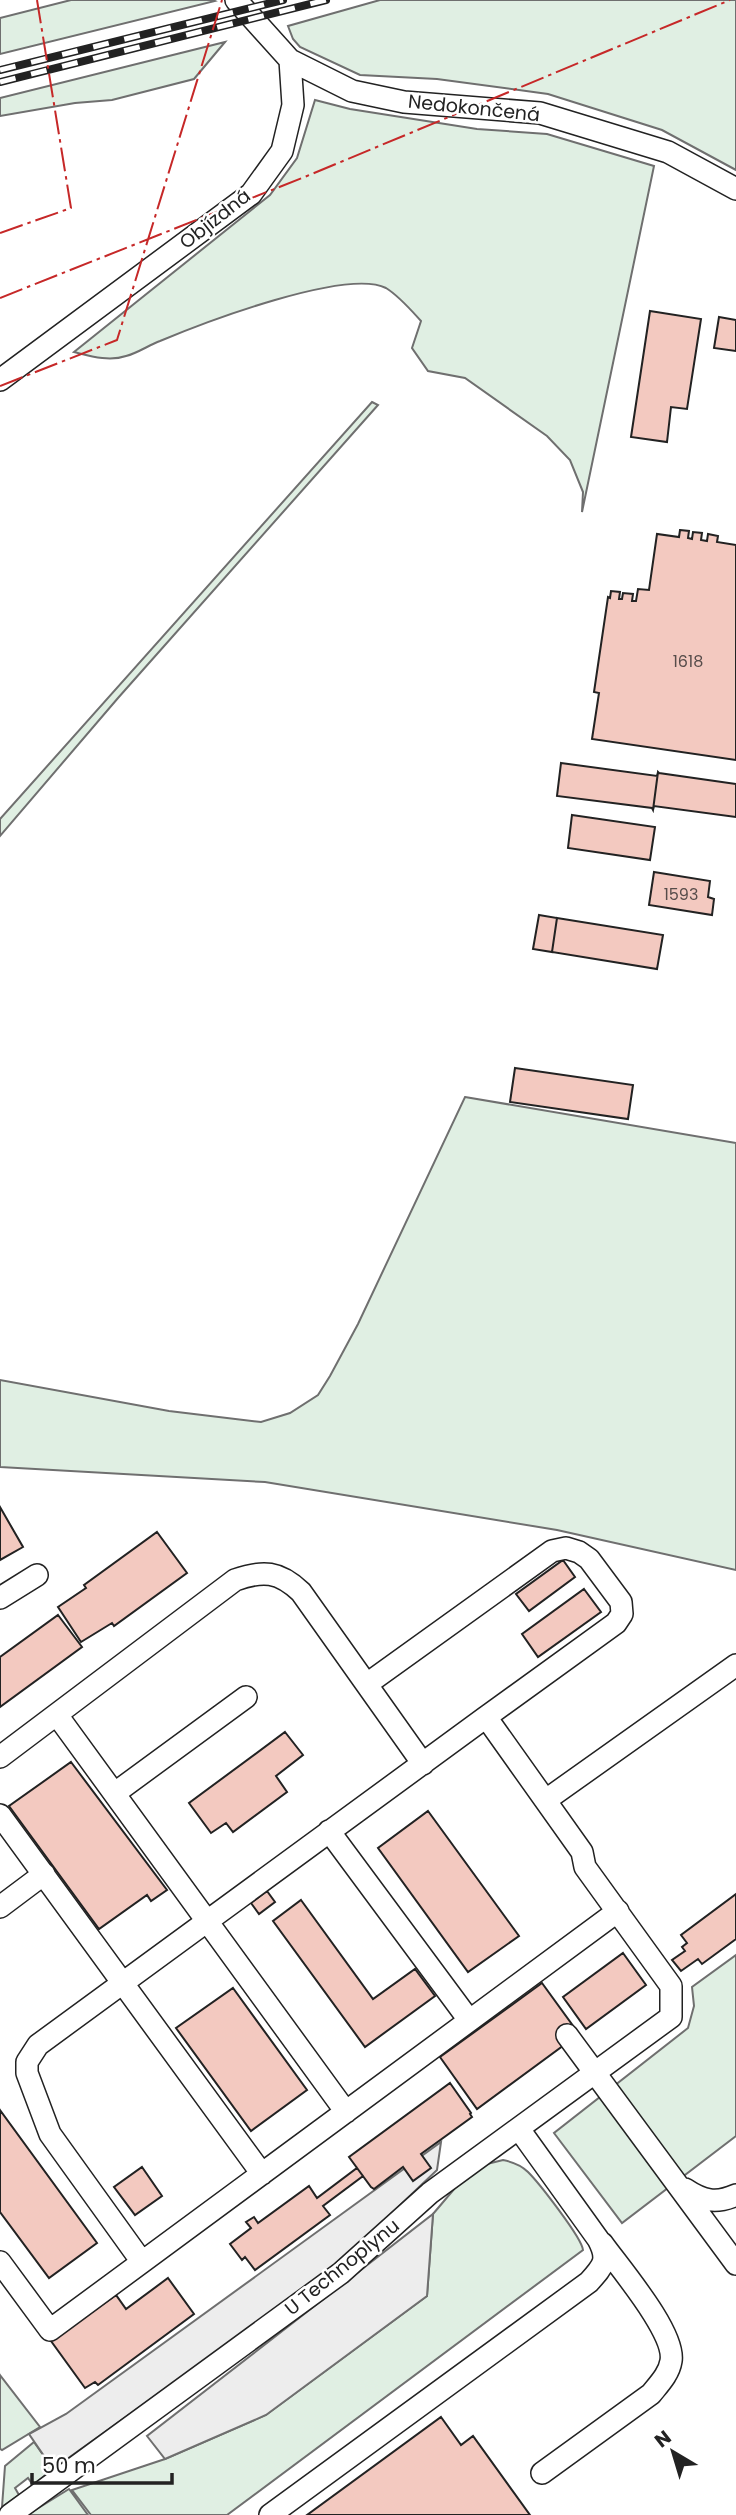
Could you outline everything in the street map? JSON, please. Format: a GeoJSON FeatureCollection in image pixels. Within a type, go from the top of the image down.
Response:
{"type":"FeatureCollection","features":[{"type":"Feature","properties":{"kind":"street"},"geometry":{"type":"LineString","coordinates":[[236,0],[290,60]]}},
{"type":"Feature","properties":{"kind":"street","name":"Nedokončená"},"geometry":{"type":"LineString","coordinates":[[290,60],[352,91],[404,102],[540,113],[668,152],[734,181]]}},
{"type":"Feature","properties":{"kind":"street","name":"Objízdná"},"geometry":{"type":"LineString","coordinates":[[0,380],[251,194],[282,151],[293,105],[290,60]]}},
{"type":"Feature","properties":{"kind":"street"},"geometry":{"type":"LineString","coordinates":[[142,2262],[50,2134],[27,2073],[27,2062],[38,2045],[616,1623],[622,1614],[621,1602],[589,1559],[566,1548],[552,1551],[367,1684]]}},
{"type":"Feature","properties":{"kind":"street"},"geometry":{"type":"LineString","coordinates":[[0,1757],[235,1580],[254,1573],[274,1574],[288,1579],[301,1592],[423,1763]]}},
{"type":"Feature","properties":{"kind":"street"},"geometry":{"type":"LineString","coordinates":[[0,1598],[37,1575]]}},
{"type":"Feature","properties":{"kind":"street"},"geometry":{"type":"LineString","coordinates":[[546,1800],[736,1665]]}},
{"type":"Feature","properties":{"kind":"street"},"geometry":{"type":"LineString","coordinates":[[115,1793],[246,1697]]}},
{"type":"Feature","properties":{"kind":"street"},"geometry":{"type":"LineString","coordinates":[[57,1715],[346,2112]]}},
{"type":"Feature","properties":{"kind":"street"},"geometry":{"type":"LineString","coordinates":[[0,2262],[50,2329],[618,1911],[585,1867],[582,1852],[486,1717]]}},
{"type":"Feature","properties":{"kind":"street"},"geometry":{"type":"LineString","coordinates":[[0,1815],[262,2174]]}},
{"type":"Feature","properties":{"kind":"street"},"geometry":{"type":"LineString","coordinates":[[329,1832],[469,2020]]}},
{"type":"Feature","properties":{"kind":"street"},"geometry":{"type":"LineString","coordinates":[[0,1907],[44,1874]]}},
{"type":"Feature","properties":{"kind":"street","name":"U Technoplynu"},"geometry":{"type":"LineString","coordinates":[[10,2515],[341,2273],[430,2193],[671,2017],[671,1986],[618,1911]]}},
{"type":"Feature","properties":{"kind":"street"},"geometry":{"type":"LineString","coordinates":[[567,2035],[736,2263]]}},
{"type":"Feature","properties":{"kind":"street"},"geometry":{"type":"LineString","coordinates":[[519,2129],[660,2323],[669,2341],[672,2360],[664,2378],[651,2394],[542,2473]]}},
{"type":"Feature","properties":{"kind":"street"},"geometry":{"type":"LineString","coordinates":[[678,2183],[698,2198],[712,2202],[736,2195]]}},
{"type":"Feature","properties":{"kind":"street"},"geometry":{"type":"LineString","coordinates":[[270,2515],[589,2282],[605,2260],[598,2239]]}},
{"type":"Feature","properties":{"kind":"green space"},"geometry":{"type":"Polygon","coordinates":[[[71,0],[215,1],[0,54],[0,18],[71,0]]]}},
{"type":"Feature","properties":{"kind":"green space"},"geometry":{"type":"Polygon","coordinates":[[[380,0],[736,0],[736,170],[662,130],[548,94],[437,79],[360,75],[300,47],[293,39],[288,26],[380,0]]]}},
{"type":"Feature","properties":{"kind":"green space"},"geometry":{"type":"Polygon","coordinates":[[[225,42],[194,79],[112,100],[75,103],[0,116],[0,98],[225,42]]]}},
{"type":"Feature","properties":{"kind":"green space"},"geometry":{"type":"Polygon","coordinates":[[[315,100],[350,109],[477,129],[547,134],[654,166],[582,512],[583,492],[570,460],[547,436],[465,378],[428,371],[412,348],[421,321],[386,288],[367,284],[340,285],[308,291],[208,322],[120,358],[100,358],[74,352],[270,195],[297,158],[315,100]]]}},
{"type":"Feature","properties":{"kind":"green space"},"geometry":{"type":"Polygon","coordinates":[[[372,402],[378,405],[118,698],[0,836],[0,819],[372,402]]]}},
{"type":"Feature","properties":{"kind":"green space"},"geometry":{"type":"Polygon","coordinates":[[[465,1097],[736,1143],[736,1570],[557,1530],[265,1482],[0,1467],[0,1380],[169,1411],[261,1422],[290,1413],[318,1395],[358,1324],[465,1097]]]}},
{"type":"Feature","properties":{"kind":"green space"},"geometry":{"type":"Polygon","coordinates":[[[736,1955],[736,2136],[622,2223],[554,2133],[688,2028],[694,2006],[692,1987],[736,1955]]]}},
{"type":"Feature","properties":{"kind":"green space"},"geometry":{"type":"Polygon","coordinates":[[[503,2160],[520,2166],[533,2178],[568,2223],[583,2250],[227,2515],[91,2515],[72,2490],[165,2459],[266,2415],[427,2296],[433,2214],[455,2188],[487,2164],[503,2160]]]}},
{"type":"Feature","properties":{"kind":"green space"},"geometry":{"type":"Polygon","coordinates":[[[0,2375],[40,2427],[2,2450],[0,2449],[0,2375]]]}},
{"type":"Feature","properties":{"kind":"green space"},"geometry":{"type":"Polygon","coordinates":[[[34,2442],[53,2469],[33,2485],[28,2478],[15,2488],[19,2495],[2,2507],[5,2466],[34,2442]]]}},
{"type":"Feature","properties":{"kind":"green space"},"geometry":{"type":"Polygon","coordinates":[[[69,2489],[88,2515],[27,2515],[69,2489]]]}},
{"type":"Feature","properties":{"kind":"shaded area"},"geometry":{"type":"Polygon","coordinates":[[[441,2142],[437,2170],[333,2269],[53,2469],[29,2434],[66,2414],[441,2142]]]}},
{"type":"Feature","properties":{"kind":"shaded area"},"geometry":{"type":"Polygon","coordinates":[[[433,2214],[427,2296],[266,2415],[165,2459],[147,2436],[433,2214]]]}},
{"type":"Feature","properties":{"kind":"building"},"geometry":{"type":"Polygon","coordinates":[[[650,311],[701,319],[687,409],[671,407],[667,442],[631,437],[650,311]]]}},
{"type":"Feature","properties":{"kind":"building"},"geometry":{"type":"Polygon","coordinates":[[[719,317],[736,320],[736,351],[714,348],[719,317]]]}},
{"type":"Feature","properties":{"kind":"building"},"geometry":{"type":"Polygon","coordinates":[[[680,530],[689,531],[688,538],[692,539],[693,532],[702,533],[701,540],[707,541],[708,534],[718,536],[717,542],[736,545],[736,760],[592,739],[599,693],[594,692],[608,597],[610,598],[611,591],[620,592],[619,599],[622,599],[623,593],[633,594],[632,601],[636,601],[638,589],[649,590],[657,534],[679,537],[680,530]]]}},
{"type":"Feature","properties":{"kind":"building"},"geometry":{"type":"Polygon","coordinates":[[[561,763],[657,776],[658,772],[653,810],[557,796],[561,763]]]}},
{"type":"Feature","properties":{"kind":"building"},"geometry":{"type":"Polygon","coordinates":[[[658,772],[736,784],[736,817],[654,806],[653,810],[658,772]]]}},
{"type":"Feature","properties":{"kind":"building"},"geometry":{"type":"Polygon","coordinates":[[[572,815],[655,827],[650,860],[568,848],[572,815]]]}},
{"type":"Feature","properties":{"kind":"building"},"geometry":{"type":"Polygon","coordinates":[[[654,872],[710,881],[708,897],[714,899],[712,915],[649,905],[654,872]]]}},
{"type":"Feature","properties":{"kind":"building"},"geometry":{"type":"Polygon","coordinates":[[[539,915],[557,918],[552,952],[533,949],[539,915]]]}},
{"type":"Feature","properties":{"kind":"building"},"geometry":{"type":"Polygon","coordinates":[[[557,918],[663,935],[657,969],[552,952],[557,918]]]}},
{"type":"Feature","properties":{"kind":"building"},"geometry":{"type":"Polygon","coordinates":[[[515,1068],[633,1085],[628,1119],[510,1102],[515,1068]]]}},
{"type":"Feature","properties":{"kind":"building"},"geometry":{"type":"Polygon","coordinates":[[[0,1507],[23,1547],[0,1560],[0,1507]]]}},
{"type":"Feature","properties":{"kind":"building"},"geometry":{"type":"Polygon","coordinates":[[[157,1532],[187,1573],[114,1626],[112,1623],[81,1642],[58,1607],[157,1532]]]}},
{"type":"Feature","properties":{"kind":"building"},"geometry":{"type":"Polygon","coordinates":[[[563,1560],[575,1577],[529,1611],[516,1594],[563,1560]]]}},
{"type":"Feature","properties":{"kind":"building"},"geometry":{"type":"Polygon","coordinates":[[[584,1589],[601,1612],[538,1657],[522,1634],[584,1589]]]}},
{"type":"Feature","properties":{"kind":"building"},"geometry":{"type":"Polygon","coordinates":[[[58,1615],[82,1647],[0,1707],[0,1657],[58,1615]]]}},
{"type":"Feature","properties":{"kind":"building"},"geometry":{"type":"Polygon","coordinates":[[[285,1732],[303,1755],[276,1776],[287,1792],[233,1832],[226,1823],[211,1833],[189,1803],[285,1732]]]}},
{"type":"Feature","properties":{"kind":"building"},"geometry":{"type":"Polygon","coordinates":[[[71,1762],[167,1890],[151,1901],[147,1895],[99,1929],[9,1806],[71,1762]]]}},
{"type":"Feature","properties":{"kind":"building"},"geometry":{"type":"Polygon","coordinates":[[[428,1811],[519,1936],[468,1972],[378,1848],[428,1811]]]}},
{"type":"Feature","properties":{"kind":"building"},"geometry":{"type":"Polygon","coordinates":[[[267,1891],[275,1902],[259,1914],[251,1903],[267,1891]]]}},
{"type":"Feature","properties":{"kind":"building"},"geometry":{"type":"Polygon","coordinates":[[[736,1894],[736,1939],[702,1964],[698,1959],[681,1971],[672,1960],[685,1951],[682,1947],[687,1943],[681,1935],[736,1894]]]}},
{"type":"Feature","properties":{"kind":"building"},"geometry":{"type":"Polygon","coordinates":[[[301,1900],[373,1999],[415,1969],[435,1996],[365,2047],[273,1921],[301,1900]]]}},
{"type":"Feature","properties":{"kind":"building"},"geometry":{"type":"Polygon","coordinates":[[[623,1953],[646,1985],[586,2029],[563,1997],[623,1953]]]}},
{"type":"Feature","properties":{"kind":"building"},"geometry":{"type":"Polygon","coordinates":[[[542,1983],[579,2034],[477,2109],[440,2057],[542,1983]]]}},
{"type":"Feature","properties":{"kind":"building"},"geometry":{"type":"Polygon","coordinates":[[[233,1988],[307,2090],[251,2131],[176,2028],[233,1988]]]}},
{"type":"Feature","properties":{"kind":"building"},"geometry":{"type":"Polygon","coordinates":[[[450,2083],[472,2117],[421,2154],[431,2168],[413,2181],[403,2167],[374,2189],[371,2187],[349,2157],[450,2083]]]}},
{"type":"Feature","properties":{"kind":"building"},"geometry":{"type":"Polygon","coordinates":[[[0,2110],[97,2243],[49,2278],[0,2212],[0,2110]]]}},
{"type":"Feature","properties":{"kind":"building"},"geometry":{"type":"Polygon","coordinates":[[[142,2167],[162,2196],[135,2215],[114,2187],[142,2167]]]}},
{"type":"Feature","properties":{"kind":"building"},"geometry":{"type":"Polygon","coordinates":[[[357,2168],[363,2176],[323,2206],[330,2215],[255,2270],[245,2257],[242,2260],[230,2244],[251,2228],[246,2222],[254,2217],[258,2223],[309,2186],[317,2198],[357,2168]]]}},
{"type":"Feature","properties":{"kind":"building"},"geometry":{"type":"Polygon","coordinates":[[[168,2278],[194,2314],[98,2385],[95,2382],[85,2388],[51,2341],[116,2295],[126,2309],[168,2278]]]}},
{"type":"Feature","properties":{"kind":"building"},"geometry":{"type":"Polygon","coordinates":[[[441,2417],[461,2445],[473,2436],[530,2515],[307,2515],[441,2417]]]}},
{"type":"Feature","properties":{"kind":"railway"},"geometry":{"type":"LineString","coordinates":[[0,70],[283,0]]}},
{"type":"Feature","properties":{"kind":"railway"},"geometry":{"type":"LineString","coordinates":[[0,82],[326,0]]}},
{"type":"Feature","properties":{"kind":"power"},"geometry":{"type":"LineString","coordinates":[[0,233],[71,208],[37,0]]}},
{"type":"Feature","properties":{"kind":"power"},"geometry":{"type":"LineString","coordinates":[[0,386],[117,340],[222,0]]}},
{"type":"Feature","properties":{"kind":"power"},"geometry":{"type":"LineString","coordinates":[[0,298],[307,176],[730,0]]}}]}
